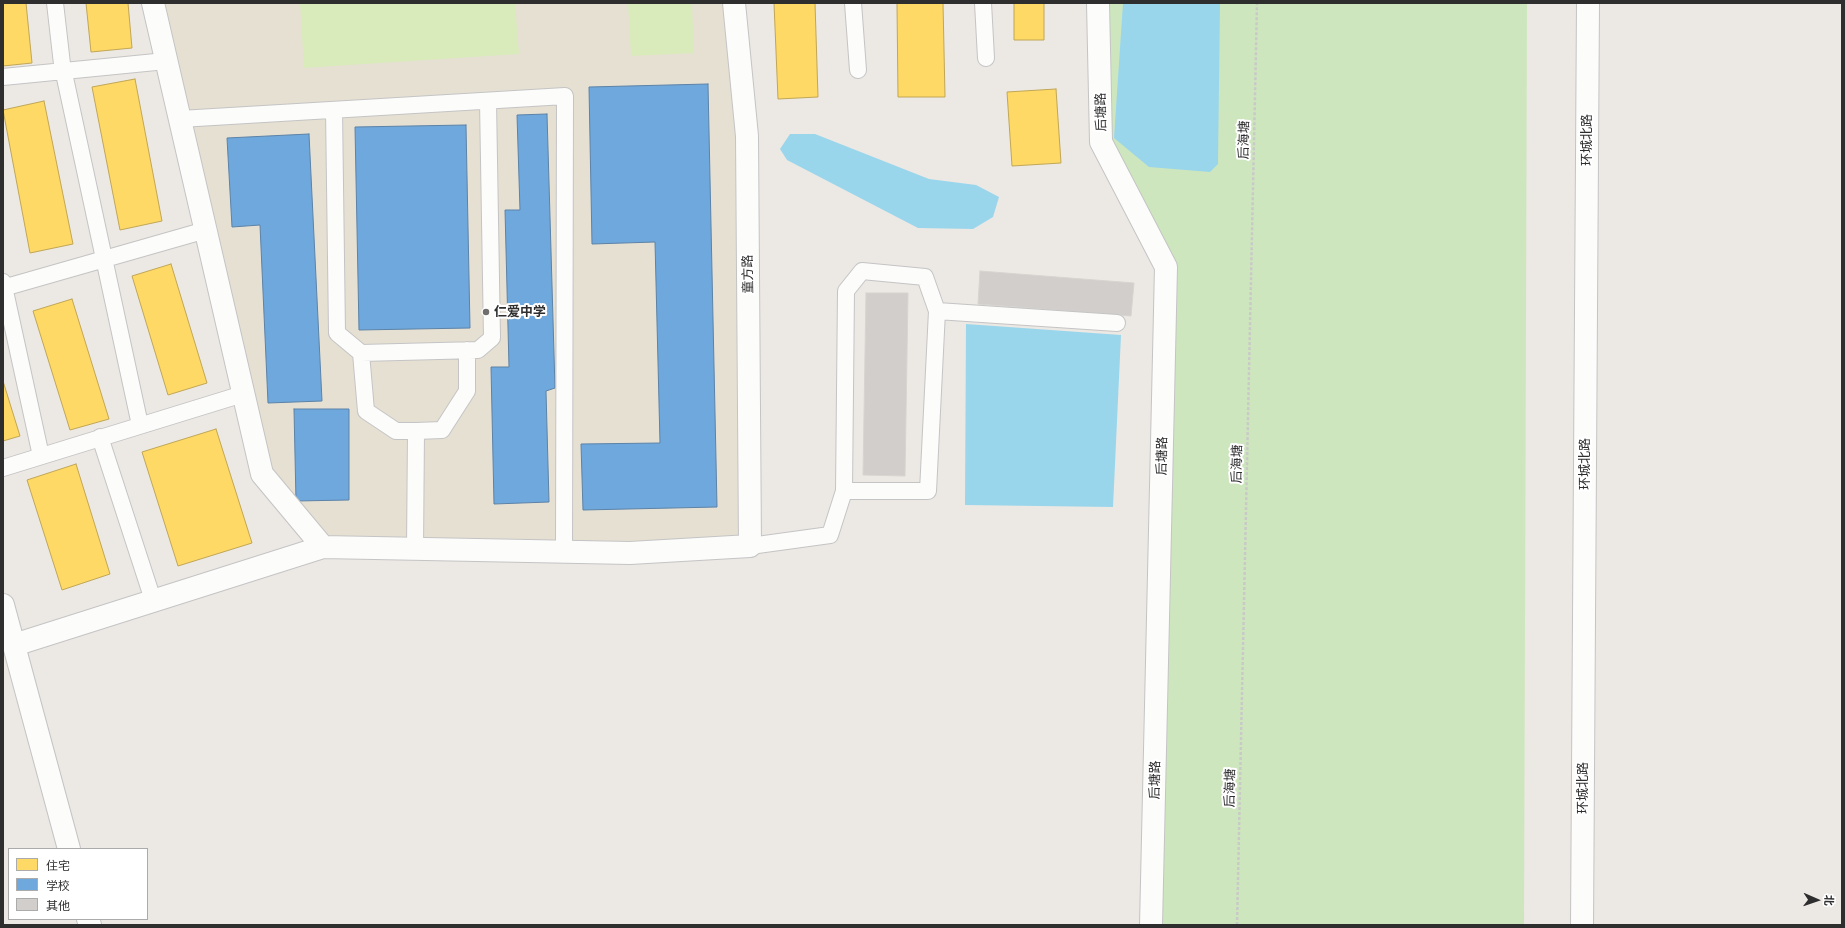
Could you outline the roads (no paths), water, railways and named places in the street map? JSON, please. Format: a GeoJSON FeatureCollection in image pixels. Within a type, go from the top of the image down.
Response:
{"type":"FeatureCollection","features":[{"type":"Feature","properties":{"kind":"street"},"geometry":{"type":"LineString","coordinates":[[153,3],[262,474],[323,547]]}},
{"type":"Feature","properties":{"kind":"street","name":"童方路"},"geometry":{"type":"LineString","coordinates":[[734,3],[746,136],[750,546]]}},
{"type":"Feature","properties":{"kind":"street","name":"后塘路"},"geometry":{"type":"LineString","coordinates":[[1098,3],[1101,142],[1166,267],[1152,925]]}},
{"type":"Feature","properties":{"kind":"street","name":"环城北路"},"geometry":{"type":"LineString","coordinates":[[1582,925],[1588,3]]}},
{"type":"Feature","properties":{"kind":"street"},"geometry":{"type":"LineString","coordinates":[[14,644],[323,547],[630,553],[750,546]]}},
{"type":"Feature","properties":{"kind":"street"},"geometry":{"type":"LineString","coordinates":[[3,605],[69,848]]}},
{"type":"Feature","properties":{"kind":"lane"},"geometry":{"type":"LineString","coordinates":[[55,3],[64,71],[140,425]]}},
{"type":"Feature","properties":{"kind":"lane"},"geometry":{"type":"LineString","coordinates":[[854,3],[858,70]]}},
{"type":"Feature","properties":{"kind":"lane"},"geometry":{"type":"LineString","coordinates":[[982,3],[986,58]]}},
{"type":"Feature","properties":{"kind":"lane"},"geometry":{"type":"LineString","coordinates":[[3,77],[166,61]]}},
{"type":"Feature","properties":{"kind":"lane"},"geometry":{"type":"LineString","coordinates":[[180,119],[565,96],[564,552]]}},
{"type":"Feature","properties":{"kind":"lane"},"geometry":{"type":"LineString","coordinates":[[334,110],[337,333],[361,354],[478,350],[492,338],[488,101]]}},
{"type":"Feature","properties":{"kind":"lane"},"geometry":{"type":"LineString","coordinates":[[41,456],[3,286],[206,230]]}},
{"type":"Feature","properties":{"kind":"lane"},"geometry":{"type":"LineString","coordinates":[[750,546],[830,535],[844,491],[846,291],[862,271],[925,277],[937,312],[928,491],[844,491]]}},
{"type":"Feature","properties":{"kind":"lane"},"geometry":{"type":"LineString","coordinates":[[937,312],[1117,323]]}},
{"type":"Feature","properties":{"kind":"lane"},"geometry":{"type":"LineString","coordinates":[[361,354],[366,411],[396,431],[416,431],[442,430],[467,391],[468,350]]}},
{"type":"Feature","properties":{"kind":"lane"},"geometry":{"type":"LineString","coordinates":[[3,468],[243,394]]}},
{"type":"Feature","properties":{"kind":"lane"},"geometry":{"type":"LineString","coordinates":[[415,549],[416,431]]}},
{"type":"Feature","properties":{"kind":"lane"},"geometry":{"type":"LineString","coordinates":[[100,438],[153,600]]}},
{"type":"Feature","properties":{"kind":"water"},"geometry":{"type":"Polygon","coordinates":[[[1123,3],[1220,3],[1218,164],[1210,172],[1149,167],[1114,138],[1123,3]]]}},
{"type":"Feature","properties":{"kind":"water"},"geometry":{"type":"Polygon","coordinates":[[[790,134],[815,134],[929,179],[976,185],[999,197],[993,217],[973,229],[918,228],[787,160],[780,149],[790,134]]]}},
{"type":"Feature","properties":{"kind":"water"},"geometry":{"type":"Polygon","coordinates":[[[966,324],[1121,335],[1113,507],[965,505],[966,324]]]}},
{"type":"Feature","properties":{"kind":"place","name":"仁爱中学"},"geometry":{"type":"Point","coordinates":[486,312]}}]}
